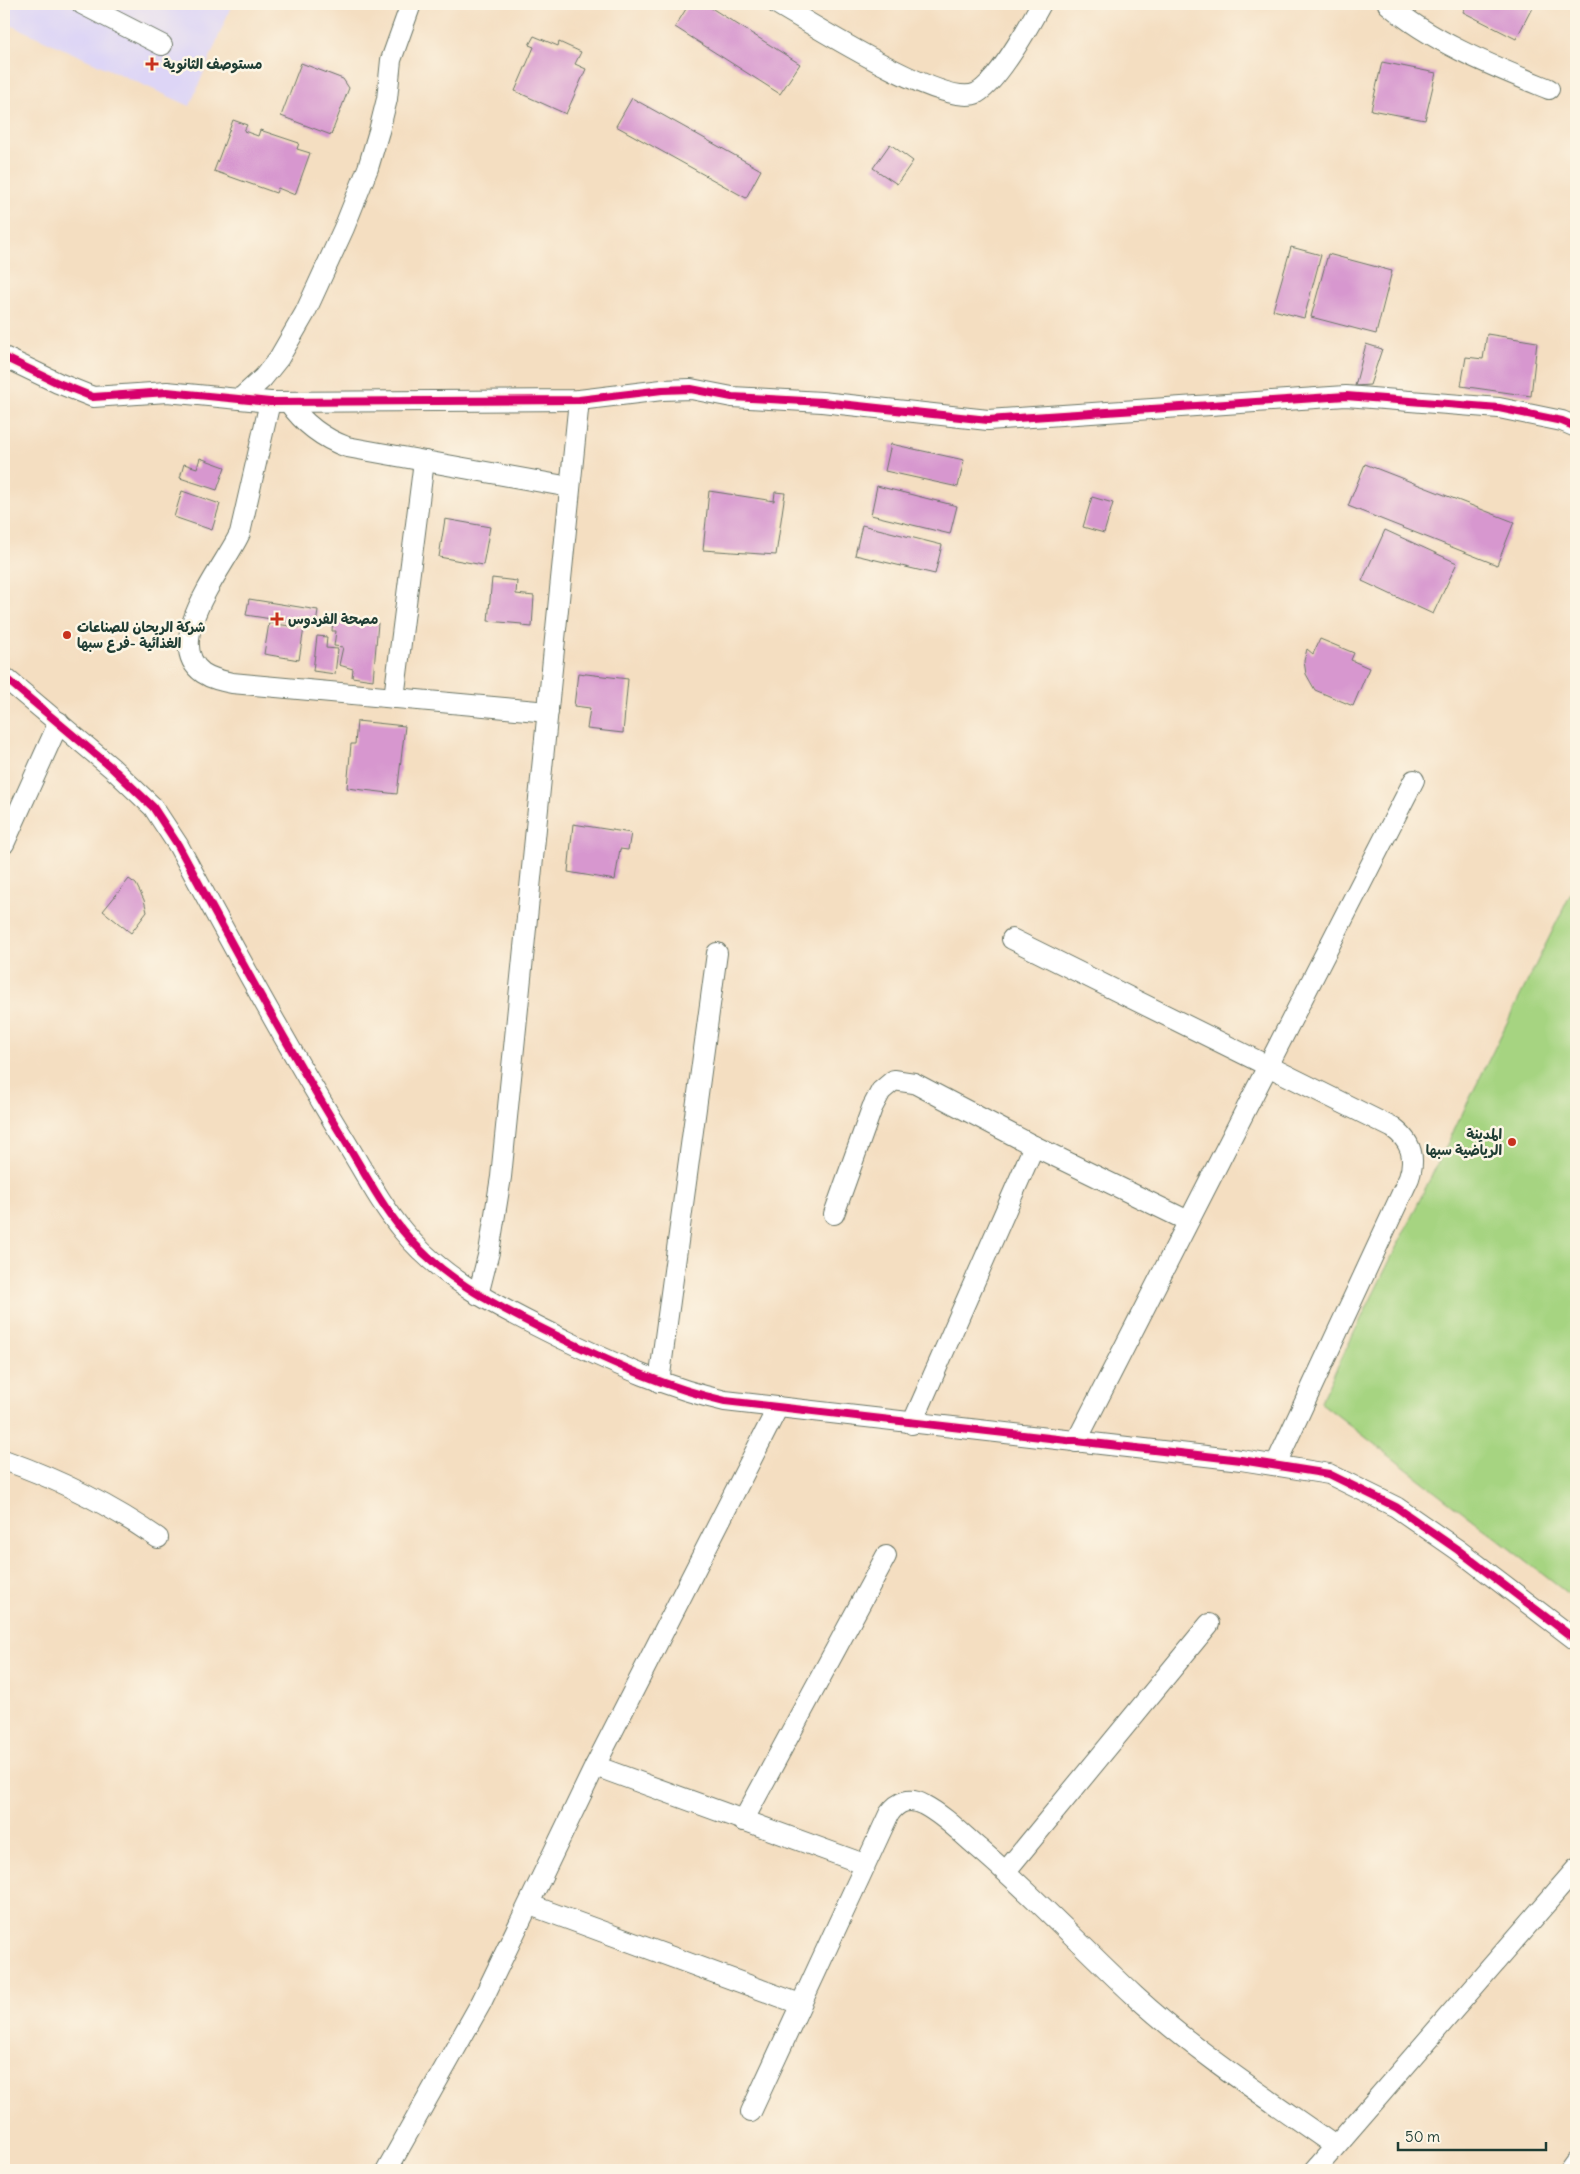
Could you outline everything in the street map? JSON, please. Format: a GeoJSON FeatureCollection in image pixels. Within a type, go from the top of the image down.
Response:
{"type":"FeatureCollection","features":[{"type":"Feature","properties":{"kind":"street"},"geometry":{"type":"LineString","coordinates":[[82,4],[162,45]]}},
{"type":"Feature","properties":{"kind":"street"},"geometry":{"type":"LineString","coordinates":[[241,398],[263,378],[279,358],[305,313],[344,228],[376,140],[387,99],[391,60],[411,4]]}},
{"type":"Feature","properties":{"kind":"street"},"geometry":{"type":"LineString","coordinates":[[778,4],[841,42],[900,73],[948,93],[962,96],[974,94],[994,79],[1041,4]]}},
{"type":"Feature","properties":{"kind":"street"},"geometry":{"type":"LineString","coordinates":[[1388,4],[1406,20],[1458,48],[1494,66],[1549,89]]}},
{"type":"Feature","properties":{"kind":"street"},"geometry":{"type":"LineString","coordinates":[[4,357],[58,384],[93,397],[167,392],[280,402],[579,400],[662,390],[691,389],[732,398],[822,402],[988,420],[1346,396],[1429,401],[1499,408],[1562,421],[1576,427]]}},
{"type":"Feature","properties":{"kind":"street"},"geometry":{"type":"LineString","coordinates":[[478,1295],[489,1252],[502,1177],[579,400]]}},
{"type":"Feature","properties":{"kind":"street"},"geometry":{"type":"LineString","coordinates":[[280,402],[310,427],[334,442],[424,461],[570,487]]}},
{"type":"Feature","properties":{"kind":"street"},"geometry":{"type":"LineString","coordinates":[[280,402],[240,533],[234,547],[201,601],[191,626],[189,647],[193,663],[213,679],[232,683],[548,712]]}},
{"type":"Feature","properties":{"kind":"street"},"geometry":{"type":"LineString","coordinates":[[394,698],[424,461]]}},
{"type":"Feature","properties":{"kind":"street"},"geometry":{"type":"LineString","coordinates":[[4,677],[112,768],[153,808],[178,845],[320,1099],[402,1231],[422,1252],[478,1295],[530,1323],[619,1366],[693,1394],[725,1401],[912,1424],[1276,1464],[1329,1474],[1396,1507],[1458,1550],[1576,1640]]}},
{"type":"Feature","properties":{"kind":"street"},"geometry":{"type":"LineString","coordinates":[[4,844],[59,722]]}},
{"type":"Feature","properties":{"kind":"street"},"geometry":{"type":"LineString","coordinates":[[1076,1442],[1414,780]]}},
{"type":"Feature","properties":{"kind":"street"},"geometry":{"type":"LineString","coordinates":[[1012,939],[1393,1128],[1406,1140],[1413,1158],[1409,1178],[1276,1464]]}},
{"type":"Feature","properties":{"kind":"street"},"geometry":{"type":"LineString","coordinates":[[659,1382],[717,953]]}},
{"type":"Feature","properties":{"kind":"street"},"geometry":{"type":"LineString","coordinates":[[834,1214],[872,1108],[881,1091],[894,1080],[914,1084],[1034,1146],[1188,1221]]}},
{"type":"Feature","properties":{"kind":"street"},"geometry":{"type":"LineString","coordinates":[[912,1424],[1034,1146]]}},
{"type":"Feature","properties":{"kind":"street"},"geometry":{"type":"LineString","coordinates":[[387,2170],[481,2003],[596,1766],[778,1407]]}},
{"type":"Feature","properties":{"kind":"street"},"geometry":{"type":"LineString","coordinates":[[4,1460],[40,1473],[100,1501],[158,1538]]}},
{"type":"Feature","properties":{"kind":"street"},"geometry":{"type":"LineString","coordinates":[[743,1821],[886,1556]]}},
{"type":"Feature","properties":{"kind":"street"},"geometry":{"type":"LineString","coordinates":[[1006,1871],[1209,1624]]}},
{"type":"Feature","properties":{"kind":"street"},"geometry":{"type":"LineString","coordinates":[[596,1766],[864,1864]]}},
{"type":"Feature","properties":{"kind":"street"},"geometry":{"type":"LineString","coordinates":[[751,2112],[888,1814],[898,1804],[910,1801],[918,1802],[935,1812],[1006,1871],[1172,2030],[1334,2146]]}},
{"type":"Feature","properties":{"kind":"street"},"geometry":{"type":"LineString","coordinates":[[1315,2170],[1576,1868]]}},
{"type":"Feature","properties":{"kind":"street"},"geometry":{"type":"LineString","coordinates":[[530,1905],[800,2004]]}},
{"type":"Feature","properties":{"kind":"street"},"geometry":{"type":"LineString","coordinates":[[1571,2170],[1576,2163]]}},
{"type":"Feature","properties":{"kind":"shaded area","name":"مستوصف الثانوية"},"geometry":{"type":"Polygon","coordinates":[[[4,4],[232,4],[190,106],[4,22],[4,4]]]}},
{"type":"Feature","properties":{"kind":"green space","name":"المدينة الرياضية سبها"},"geometry":{"type":"Polygon","coordinates":[[[1576,883],[1576,1600],[1320,1402],[1576,883]]]}},
{"type":"Feature","properties":{"kind":"building"},"geometry":{"type":"Polygon","coordinates":[[[689,4],[705,4],[800,64],[780,94],[675,27],[689,4]]]}},
{"type":"Feature","properties":{"kind":"building"},"geometry":{"type":"Polygon","coordinates":[[[1467,4],[1527,4],[1533,6],[1516,39],[1463,12],[1467,4]]]}},
{"type":"Feature","properties":{"kind":"building"},"geometry":{"type":"Polygon","coordinates":[[[534,36],[558,46],[559,42],[581,52],[575,64],[586,69],[566,114],[515,91],[534,47],[529,45],[534,36]]]}},
{"type":"Feature","properties":{"kind":"building"},"geometry":{"type":"Polygon","coordinates":[[[1382,62],[1436,73],[1425,120],[1371,110],[1382,62]]]}},
{"type":"Feature","properties":{"kind":"building"},"geometry":{"type":"Polygon","coordinates":[[[301,63],[343,79],[349,88],[331,135],[281,116],[301,63]]]}},
{"type":"Feature","properties":{"kind":"building"},"geometry":{"type":"Polygon","coordinates":[[[632,98],[761,170],[746,198],[616,126],[632,98]]]}},
{"type":"Feature","properties":{"kind":"building"},"geometry":{"type":"Polygon","coordinates":[[[233,120],[247,125],[244,131],[258,136],[260,130],[299,143],[297,149],[310,153],[295,195],[278,188],[276,193],[214,171],[233,120]]]}},
{"type":"Feature","properties":{"kind":"building"},"geometry":{"type":"Polygon","coordinates":[[[890,144],[913,161],[897,184],[873,168],[890,144]]]}},
{"type":"Feature","properties":{"kind":"building"},"geometry":{"type":"Polygon","coordinates":[[[1291,247],[1321,255],[1304,318],[1273,310],[1291,247]]]}},
{"type":"Feature","properties":{"kind":"building"},"geometry":{"type":"Polygon","coordinates":[[[1328,254],[1392,271],[1376,334],[1311,317],[1328,254]]]}},
{"type":"Feature","properties":{"kind":"building"},"geometry":{"type":"Polygon","coordinates":[[[1487,334],[1537,342],[1531,396],[1461,386],[1466,357],[1483,359],[1487,334]]]}},
{"type":"Feature","properties":{"kind":"building"},"geometry":{"type":"Polygon","coordinates":[[[1366,344],[1382,349],[1370,385],[1355,386],[1366,344]]]}},
{"type":"Feature","properties":{"kind":"building"},"geometry":{"type":"Polygon","coordinates":[[[891,444],[964,460],[958,487],[885,471],[891,444]]]}},
{"type":"Feature","properties":{"kind":"building"},"geometry":{"type":"Polygon","coordinates":[[[200,458],[225,467],[217,490],[180,478],[184,464],[197,468],[200,458]]]}},
{"type":"Feature","properties":{"kind":"building"},"geometry":{"type":"Polygon","coordinates":[[[1365,464],[1514,522],[1497,565],[1348,506],[1365,464]]]}},
{"type":"Feature","properties":{"kind":"building"},"geometry":{"type":"Polygon","coordinates":[[[877,486],[957,506],[950,534],[871,515],[877,486]]]}},
{"type":"Feature","properties":{"kind":"building"},"geometry":{"type":"Polygon","coordinates":[[[182,491],[220,504],[212,530],[174,517],[182,491]]]}},
{"type":"Feature","properties":{"kind":"building"},"geometry":{"type":"Polygon","coordinates":[[[709,491],[774,501],[775,492],[785,493],[776,555],[703,550],[709,491]]]}},
{"type":"Feature","properties":{"kind":"building"},"geometry":{"type":"Polygon","coordinates":[[[1092,497],[1113,503],[1104,533],[1083,527],[1092,497]]]}},
{"type":"Feature","properties":{"kind":"building"},"geometry":{"type":"Polygon","coordinates":[[[445,519],[490,527],[483,565],[439,557],[445,519]]]}},
{"type":"Feature","properties":{"kind":"building"},"geometry":{"type":"Polygon","coordinates":[[[862,525],[942,545],[935,574],[855,555],[862,525]]]}},
{"type":"Feature","properties":{"kind":"building"},"geometry":{"type":"Polygon","coordinates":[[[1385,530],[1457,563],[1433,614],[1362,581],[1385,530]]]}},
{"type":"Feature","properties":{"kind":"building"},"geometry":{"type":"Polygon","coordinates":[[[492,578],[517,581],[516,594],[534,596],[532,627],[522,626],[522,624],[488,621],[492,578]]]}},
{"type":"Feature","properties":{"kind":"building"},"geometry":{"type":"Polygon","coordinates":[[[249,599],[318,610],[316,626],[246,615],[249,599]]]}},
{"type":"Feature","properties":{"kind":"building"},"geometry":{"type":"Polygon","coordinates":[[[333,618],[378,623],[373,680],[352,677],[353,669],[339,665],[343,647],[334,646],[336,631],[332,631],[333,618]]]}},
{"type":"Feature","properties":{"kind":"building"},"geometry":{"type":"Polygon","coordinates":[[[269,623],[304,628],[299,660],[264,654],[269,623]]]}},
{"type":"Feature","properties":{"kind":"building"},"geometry":{"type":"Polygon","coordinates":[[[317,636],[327,637],[326,648],[338,649],[335,674],[313,671],[317,636]]]}},
{"type":"Feature","properties":{"kind":"building"},"geometry":{"type":"Polygon","coordinates":[[[1320,639],[1354,653],[1351,660],[1369,668],[1353,706],[1315,690],[1306,674],[1304,661],[1307,649],[1313,654],[1320,639]]]}},
{"type":"Feature","properties":{"kind":"building"},"geometry":{"type":"Polygon","coordinates":[[[578,673],[628,679],[623,733],[587,729],[590,708],[574,706],[578,673]]]}},
{"type":"Feature","properties":{"kind":"building"},"geometry":{"type":"Polygon","coordinates":[[[357,721],[405,726],[397,794],[347,788],[351,744],[355,744],[357,721]]]}},
{"type":"Feature","properties":{"kind":"building"},"geometry":{"type":"Polygon","coordinates":[[[573,824],[631,833],[628,850],[620,849],[615,880],[568,872],[573,824]]]}},
{"type":"Feature","properties":{"kind":"building"},"geometry":{"type":"Polygon","coordinates":[[[129,879],[136,884],[144,900],[147,912],[131,933],[103,911],[129,879]]]}},
{"type":"Feature","properties":{"kind":"cycle path"},"geometry":{"type":"LineString","coordinates":[[4,357],[58,383],[93,397],[167,392],[270,402],[579,400],[662,390],[691,389],[732,397],[822,402],[988,420],[1346,396],[1499,408],[1562,421],[1576,427]]}},
{"type":"Feature","properties":{"kind":"cycle path"},"geometry":{"type":"LineString","coordinates":[[4,677],[112,768],[153,807],[178,845],[297,1060],[385,1207],[419,1249],[457,1281],[478,1294],[543,1329],[623,1367],[683,1390],[725,1401],[1241,1460],[1329,1474],[1396,1507],[1458,1550],[1576,1640]]}},
{"type":"Feature","properties":{"kind":"place","name":"مستوصف الثانوية"},"geometry":{"type":"Point","coordinates":[152,64]}},
{"type":"Feature","properties":{"kind":"place","name":"مصحة الفردوس"},"geometry":{"type":"Point","coordinates":[277,619]}},
{"type":"Feature","properties":{"kind":"place","name":"شركة الريحان للصناعات الغذائية -فرع سبها"},"geometry":{"type":"Point","coordinates":[67,635]}},
{"type":"Feature","properties":{"kind":"place","name":"المدينة الرياضية سبها"},"geometry":{"type":"Point","coordinates":[1512,1142]}}]}
